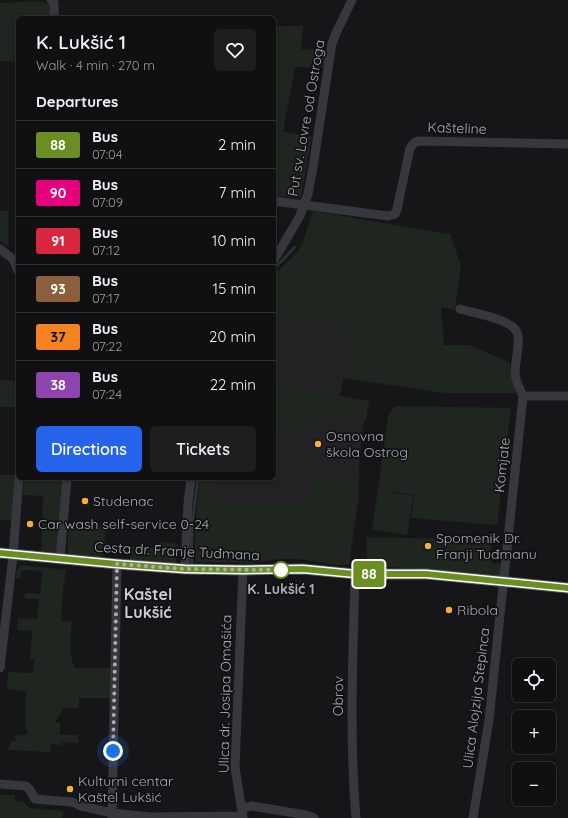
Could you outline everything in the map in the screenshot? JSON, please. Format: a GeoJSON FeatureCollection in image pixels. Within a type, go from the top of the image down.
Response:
{"type":"FeatureCollection","features":[{"type":"Feature","properties":{"kind":"main road","name":"Cesta dr. Franje Tuđmana"},"geometry":{"type":"LineString","coordinates":[[0,553],[185,569],[303,569],[355,574],[427,572],[503,577],[568,588]]}},
{"type":"Feature","properties":{"kind":"street"},"geometry":{"type":"LineString","coordinates":[[51,0],[54,3],[54,16]]}},
{"type":"Feature","properties":{"kind":"street","name":"Put sv. Lovre od Ostroga"},"geometry":{"type":"LineString","coordinates":[[276,257],[294,229],[305,204],[314,167],[332,43],[352,0]]}},
{"type":"Feature","properties":{"kind":"street","name":"Kašteline"},"geometry":{"type":"LineString","coordinates":[[305,204],[388,216],[395,214],[398,209],[410,148],[415,142],[418,141],[568,144]]}},
{"type":"Feature","properties":{"kind":"street"},"geometry":{"type":"LineString","coordinates":[[276,201],[305,204]]}},
{"type":"Feature","properties":{"kind":"street"},"geometry":{"type":"LineString","coordinates":[[0,249],[13,260],[16,267]]}},
{"type":"Feature","properties":{"kind":"street"},"geometry":{"type":"LineString","coordinates":[[460,309],[501,320],[512,326],[518,333],[515,374],[523,396],[568,396]]}},
{"type":"Feature","properties":{"kind":"street","name":"Komjate"},"geometry":{"type":"LineString","coordinates":[[503,577],[523,396]]}},
{"type":"Feature","properties":{"kind":"street"},"geometry":{"type":"LineString","coordinates":[[0,668],[19,480]]}},
{"type":"Feature","properties":{"kind":"street"},"geometry":{"type":"LineString","coordinates":[[60,559],[67,480]]}},
{"type":"Feature","properties":{"kind":"street"},"geometry":{"type":"LineString","coordinates":[[185,569],[188,504],[191,480]]}},
{"type":"Feature","properties":{"kind":"street"},"geometry":{"type":"LineString","coordinates":[[112,815],[117,564]]}},
{"type":"Feature","properties":{"kind":"street","name":"Ulica dr. Josipa Omašića"},"geometry":{"type":"LineString","coordinates":[[242,814],[235,767],[243,570]]}},
{"type":"Feature","properties":{"kind":"street","name":"Obrov"},"geometry":{"type":"LineString","coordinates":[[355,574],[352,724],[356,818]]}},
{"type":"Feature","properties":{"kind":"street","name":"Ulica Alojzija Stepinca"},"geometry":{"type":"LineString","coordinates":[[473,818],[489,720],[503,577]]}},
{"type":"Feature","properties":{"kind":"street"},"geometry":{"type":"LineString","coordinates":[[0,784],[26,786],[35,799],[72,802],[112,815],[185,818],[242,814],[252,806],[306,815],[314,818]]}},
{"type":"Feature","properties":{"kind":"shaded area"},"geometry":{"type":"Polygon","coordinates":[[[39,1],[49,5],[50,16],[16,16],[16,62],[0,61],[0,3],[39,1]]]}},
{"type":"Feature","properties":{"kind":"shaded area"},"geometry":{"type":"Polygon","coordinates":[[[276,26],[303,26],[301,49],[326,50],[325,67],[295,67],[283,132],[312,136],[301,198],[276,196],[276,26]]]}},
{"type":"Feature","properties":{"kind":"shaded area"},"geometry":{"type":"Polygon","coordinates":[[[0,211],[8,211],[8,247],[0,241],[0,211]]]}},
{"type":"Feature","properties":{"kind":"shaded area"},"geometry":{"type":"Polygon","coordinates":[[[313,211],[450,234],[461,266],[455,310],[441,307],[444,345],[470,345],[510,363],[510,375],[516,393],[445,393],[343,378],[353,328],[276,314],[276,273],[293,257],[302,245],[313,211]]]}},
{"type":"Feature","properties":{"kind":"shaded area","name":"Osnovna škola Ostrog"},"geometry":{"type":"Polygon","coordinates":[[[276,314],[353,328],[340,396],[369,401],[366,420],[364,421],[359,467],[359,495],[195,526],[200,480],[276,480],[276,314]]]}},
{"type":"Feature","properties":{"kind":"shaded area"},"geometry":{"type":"Polygon","coordinates":[[[0,380],[16,381],[16,407],[0,407],[0,380]]]}},
{"type":"Feature","properties":{"kind":"shaded area"},"geometry":{"type":"Polygon","coordinates":[[[276,385],[369,401],[366,420],[308,419],[308,432],[276,431],[276,385]]]}},
{"type":"Feature","properties":{"kind":"shaded area"},"geometry":{"type":"Polygon","coordinates":[[[395,406],[511,408],[497,525],[411,518],[414,495],[378,490],[388,416],[395,406]]]}},
{"type":"Feature","properties":{"kind":"shaded area"},"geometry":{"type":"Polygon","coordinates":[[[0,475],[16,475],[12,521],[0,520],[0,475]]]}},
{"type":"Feature","properties":{"kind":"shaded area"},"geometry":{"type":"Polygon","coordinates":[[[359,475],[359,495],[349,565],[335,565],[299,559],[279,559],[254,563],[195,562],[195,526],[199,484],[214,484],[214,503],[313,503],[313,476],[359,475]]]}},
{"type":"Feature","properties":{"kind":"shaded area"},"geometry":{"type":"Polygon","coordinates":[[[24,480],[63,480],[57,552],[41,551],[43,496],[23,495],[24,480]]]}},
{"type":"Feature","properties":{"kind":"shaded area"},"geometry":{"type":"Polygon","coordinates":[[[378,490],[413,496],[407,535],[372,530],[378,490]]]}},
{"type":"Feature","properties":{"kind":"shaded area"},"geometry":{"type":"Polygon","coordinates":[[[68,522],[106,526],[103,558],[68,554],[68,522]]]}},
{"type":"Feature","properties":{"kind":"shaded area"},"geometry":{"type":"Polygon","coordinates":[[[366,537],[491,540],[491,563],[503,564],[500,576],[372,566],[368,564],[366,537]]]}},
{"type":"Feature","properties":{"kind":"shaded area"},"geometry":{"type":"Polygon","coordinates":[[[161,542],[178,544],[176,565],[130,560],[131,546],[160,548],[161,542]]]}},
{"type":"Feature","properties":{"kind":"shaded area"},"geometry":{"type":"Polygon","coordinates":[[[22,565],[66,570],[61,621],[72,622],[70,646],[73,663],[76,668],[111,668],[110,698],[79,698],[79,708],[64,708],[55,722],[60,723],[60,735],[78,735],[78,743],[63,742],[61,745],[51,744],[50,752],[7,750],[12,741],[16,741],[15,736],[27,734],[25,722],[26,691],[7,689],[8,672],[33,673],[35,659],[30,659],[32,631],[17,630],[18,618],[37,619],[39,599],[24,598],[25,593],[40,594],[42,571],[23,570],[21,572],[21,578],[16,578],[17,568],[22,565]]]}},
{"type":"Feature","properties":{"kind":"shaded area"},"geometry":{"type":"Polygon","coordinates":[[[0,795],[15,795],[15,801],[22,801],[29,808],[64,811],[62,818],[0,818],[0,795]]]}},
{"type":"Feature","properties":{"kind":"waterway"},"geometry":{"type":"LineString","coordinates":[[276,267],[295,247]]}},
{"type":"Feature","properties":{"kind":"waterway"},"geometry":{"type":"LineString","coordinates":[[192,565],[192,526],[198,480]]}},
{"type":"Feature","properties":{"kind":"bus line","name":"88"},"geometry":{"type":"LineString","coordinates":[[0,553],[185,569],[303,569],[355,574],[426,574],[568,588]]}},
{"type":"Feature","properties":{"kind":"place","name":"Osnovna škola Ostrog"},"geometry":{"type":"Point","coordinates":[318,444]}},
{"type":"Feature","properties":{"kind":"place","name":"Studenac"},"geometry":{"type":"Point","coordinates":[85,501]}},
{"type":"Feature","properties":{"kind":"place","name":"Car wash self-service 0-24"},"geometry":{"type":"Point","coordinates":[30,524]}},
{"type":"Feature","properties":{"kind":"place","name":"Spomenik Dr. Franji Tuđmanu"},"geometry":{"type":"Point","coordinates":[428,546]}},
{"type":"Feature","properties":{"kind":"place","name":"K. Lukšić 1"},"geometry":{"type":"Point","coordinates":[281,570]}},
{"type":"Feature","properties":{"kind":"place","name":"Ribola"},"geometry":{"type":"Point","coordinates":[449,610]}},
{"type":"Feature","properties":{"kind":"place","name":"Kulturni centar Kaštel Lukšić"},"geometry":{"type":"Point","coordinates":[70,789]}},
{"type":"Feature","properties":{"kind":"district","name":"Kaštel Lukšić"},"geometry":{"type":"Point","coordinates":[148,603]}},
{"type":"Feature","properties":{"kind":"route"},"geometry":{"type":"LineString","coordinates":[[113,751],[117,564],[185,569],[281,570]]}}]}
